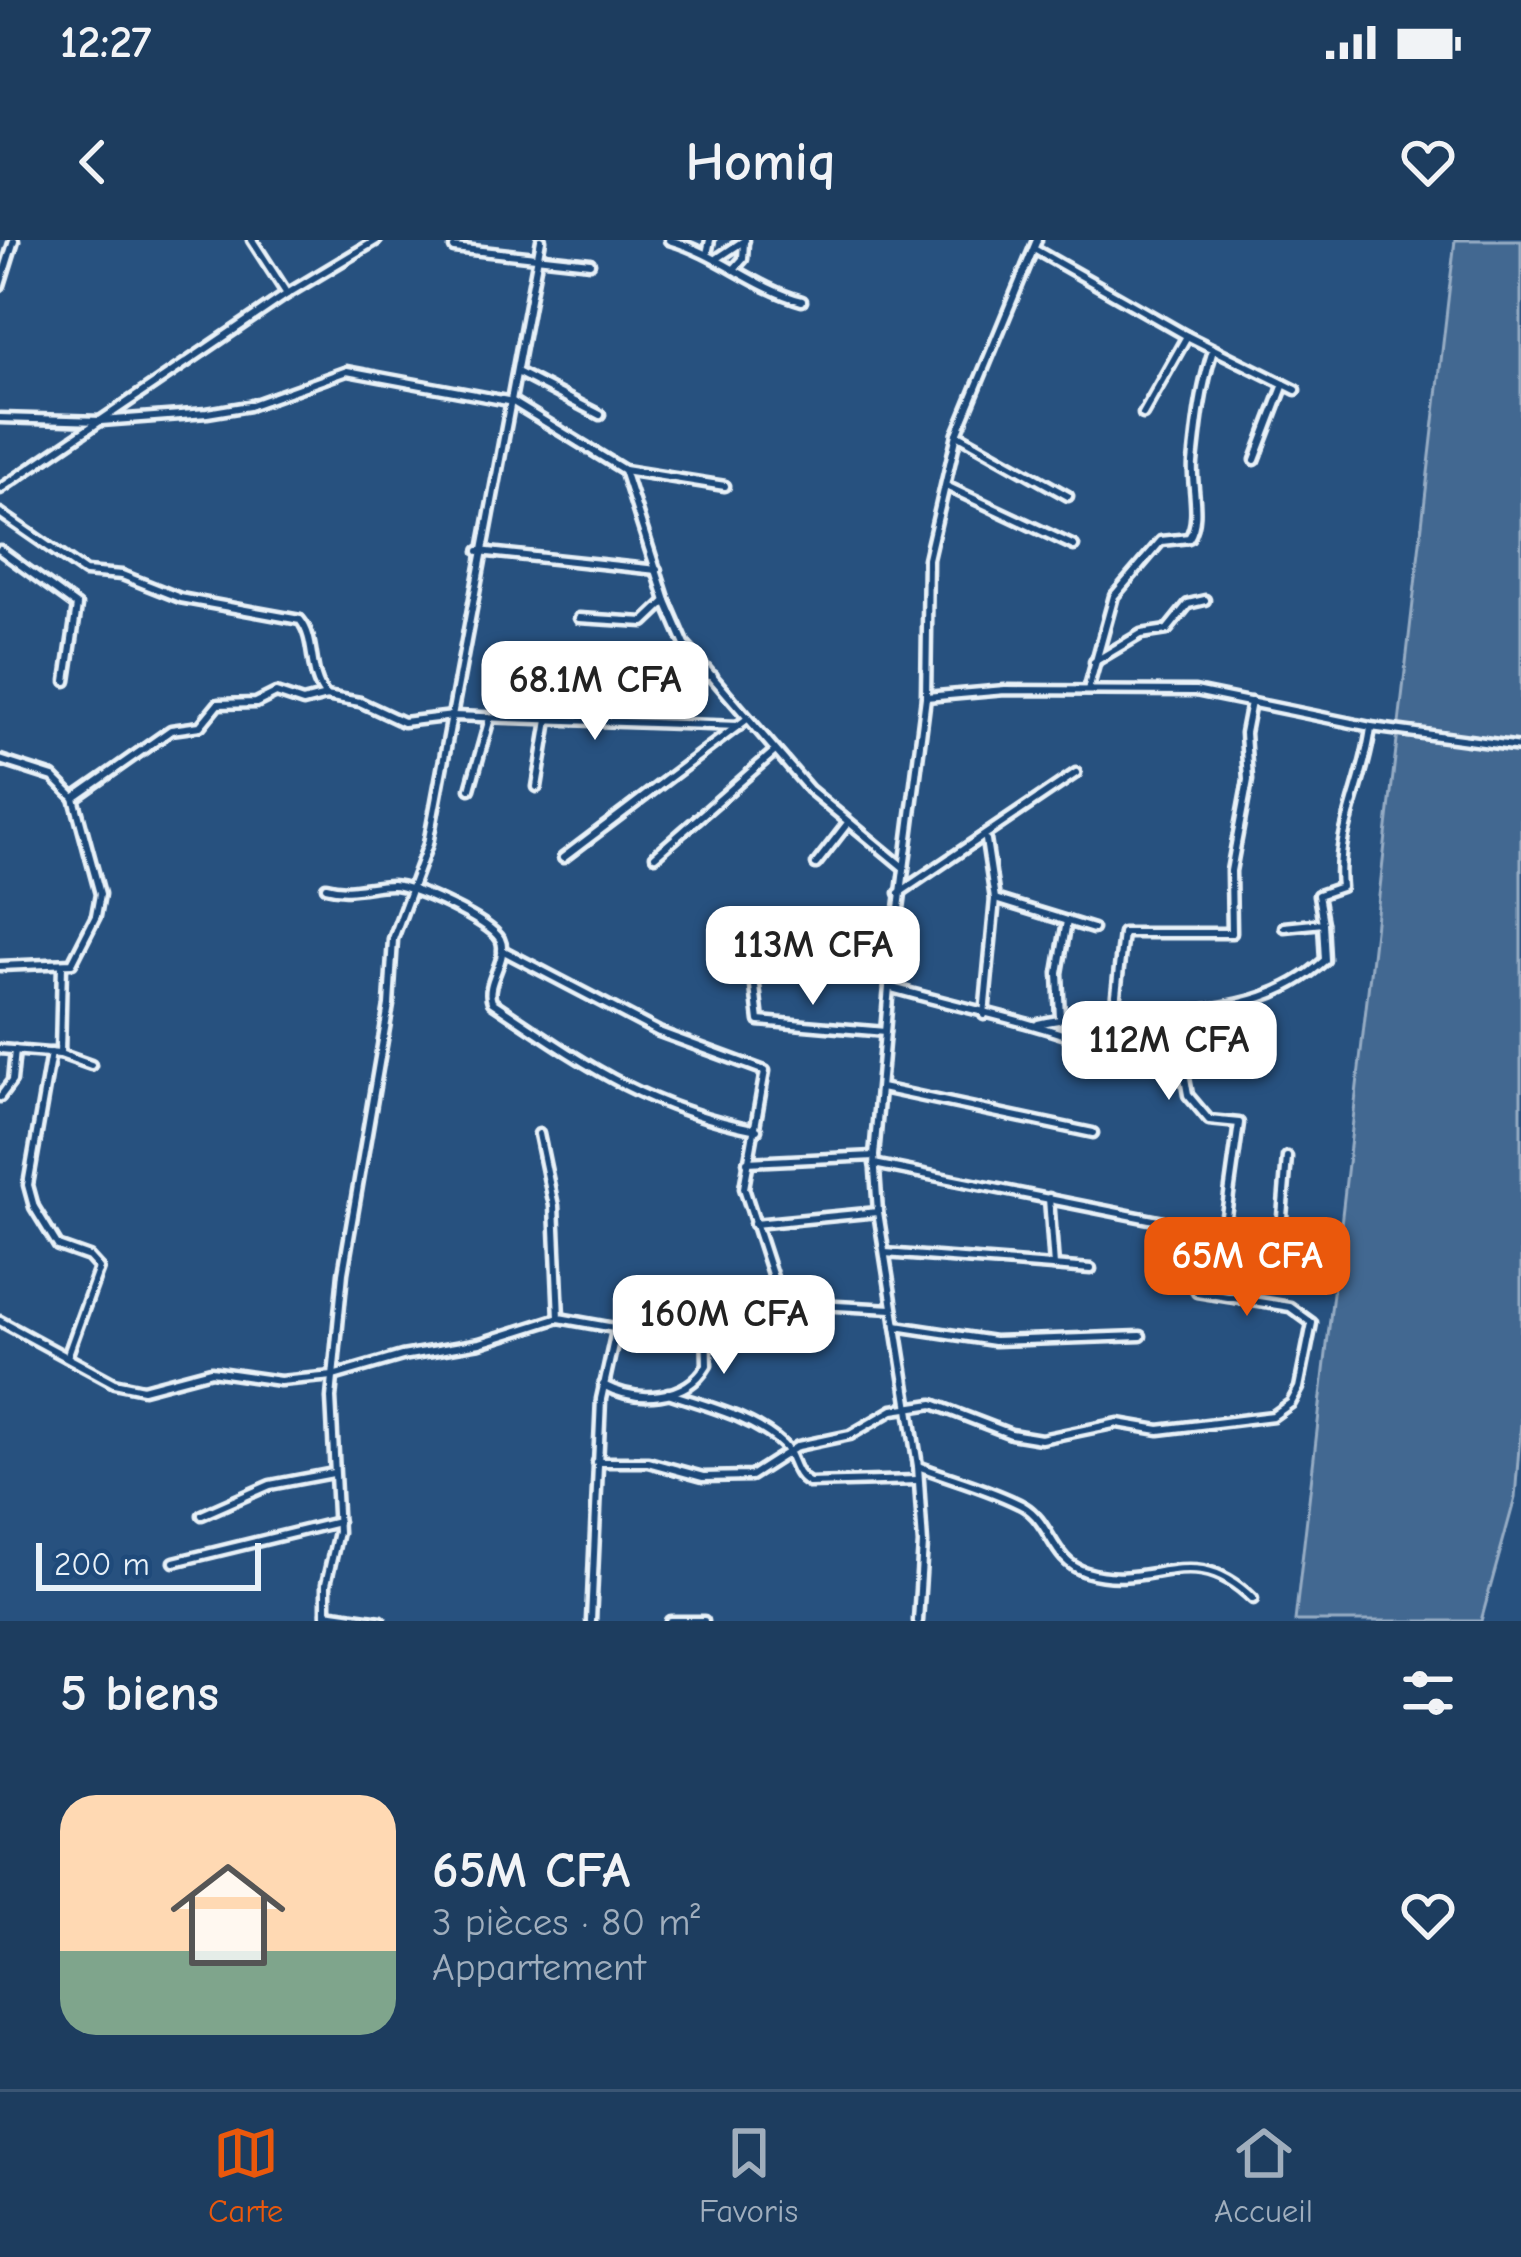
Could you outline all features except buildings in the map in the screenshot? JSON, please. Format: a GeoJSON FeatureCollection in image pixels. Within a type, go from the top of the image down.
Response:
{"type":"FeatureCollection","features":[{"type":"Feature","properties":{"kind":"street"},"geometry":{"type":"LineString","coordinates":[[0,285],[14,240]]}},
{"type":"Feature","properties":{"kind":"street"},"geometry":{"type":"LineString","coordinates":[[252,240],[287,294]]}},
{"type":"Feature","properties":{"kind":"street"},"geometry":{"type":"LineString","coordinates":[[0,489],[363,243],[377,240]]}},
{"type":"Feature","properties":{"kind":"street"},"geometry":{"type":"LineString","coordinates":[[380,1621],[326,1617],[338,1522],[333,1376],[343,1273],[388,1005],[393,939],[428,844],[479,551],[519,373],[541,240]]}},
{"type":"Feature","properties":{"kind":"street"},"geometry":{"type":"LineString","coordinates":[[669,240],[718,258],[774,295],[802,301]]}},
{"type":"Feature","properties":{"kind":"street"},"geometry":{"type":"LineString","coordinates":[[707,254],[710,240]]}},
{"type":"Feature","properties":{"kind":"street"},"geometry":{"type":"LineString","coordinates":[[718,258],[744,240]]}},
{"type":"Feature","properties":{"kind":"street"},"geometry":{"type":"LineString","coordinates":[[734,269],[743,260],[744,240]]}},
{"type":"Feature","properties":{"kind":"street"},"geometry":{"type":"LineString","coordinates":[[919,1621],[923,1544],[918,1466],[874,1160],[899,893],[926,697],[928,559],[957,434],[1036,244],[1187,336],[1296,390]]}},
{"type":"Feature","properties":{"kind":"street"},"geometry":{"type":"LineString","coordinates":[[454,248],[590,263]]}},
{"type":"Feature","properties":{"kind":"street"},"geometry":{"type":"LineString","coordinates":[[1143,414],[1187,336]]}},
{"type":"Feature","properties":{"kind":"street"},"geometry":{"type":"LineString","coordinates":[[1088,690],[1114,596],[1161,541],[1189,538],[1195,528],[1193,466],[1199,399],[1213,350]]}},
{"type":"Feature","properties":{"kind":"street"},"geometry":{"type":"LineString","coordinates":[[0,418],[101,421],[249,406],[335,371],[390,376],[513,402],[624,470],[724,486]]}},
{"type":"Feature","properties":{"kind":"street"},"geometry":{"type":"LineString","coordinates":[[519,373],[600,415]]}},
{"type":"Feature","properties":{"kind":"street"},"geometry":{"type":"LineString","coordinates":[[1255,460],[1284,384]]}},
{"type":"Feature","properties":{"kind":"street"},"geometry":{"type":"LineString","coordinates":[[957,434],[1068,496]]}},
{"type":"Feature","properties":{"kind":"street"},"geometry":{"type":"LineString","coordinates":[[624,470],[665,601],[686,645],[774,752],[847,824],[903,867]]}},
{"type":"Feature","properties":{"kind":"street"},"geometry":{"type":"LineString","coordinates":[[0,476],[17,476]]}},
{"type":"Feature","properties":{"kind":"street"},"geometry":{"type":"LineString","coordinates":[[946,486],[1074,546]]}},
{"type":"Feature","properties":{"kind":"street"},"geometry":{"type":"LineString","coordinates":[[0,513],[85,572],[122,574],[180,598],[300,620],[307,630],[314,674],[326,696]]}},
{"type":"Feature","properties":{"kind":"street"},"geometry":{"type":"LineString","coordinates":[[0,550],[76,606],[66,681]]}},
{"type":"Feature","properties":{"kind":"street"},"geometry":{"type":"LineString","coordinates":[[479,551],[657,570]]}},
{"type":"Feature","properties":{"kind":"street"},"geometry":{"type":"LineString","coordinates":[[1094,662],[1142,634],[1167,630],[1188,604],[1205,600]]}},
{"type":"Feature","properties":{"kind":"street"},"geometry":{"type":"LineString","coordinates":[[579,618],[644,622],[665,601]]}},
{"type":"Feature","properties":{"kind":"street"},"geometry":{"type":"LineString","coordinates":[[566,669],[713,676]]}},
{"type":"Feature","properties":{"kind":"street"},"geometry":{"type":"LineString","coordinates":[[926,697],[1088,690],[1195,692],[1371,727],[1521,747]]}},
{"type":"Feature","properties":{"kind":"street"},"geometry":{"type":"LineString","coordinates":[[74,798],[162,735],[200,725],[218,704],[256,703],[275,693],[303,702],[326,696],[360,702],[403,722],[453,716],[739,726]]}},
{"type":"Feature","properties":{"kind":"street"},"geometry":{"type":"LineString","coordinates":[[1114,1012],[1124,932],[1232,933],[1231,871],[1245,803],[1251,702]]}},
{"type":"Feature","properties":{"kind":"street"},"geometry":{"type":"LineString","coordinates":[[470,789],[490,718]]}},
{"type":"Feature","properties":{"kind":"street"},"geometry":{"type":"LineString","coordinates":[[562,858],[746,718]]}},
{"type":"Feature","properties":{"kind":"street"},"geometry":{"type":"LineString","coordinates":[[537,787],[548,720]]}},
{"type":"Feature","properties":{"kind":"street"},"geometry":{"type":"LineString","coordinates":[[1038,1024],[1114,1012],[1238,1007],[1289,990],[1325,961],[1318,896],[1341,887],[1339,867],[1349,805],[1366,765],[1371,727]]}},
{"type":"Feature","properties":{"kind":"street"},"geometry":{"type":"LineString","coordinates":[[655,856],[774,752]]}},
{"type":"Feature","properties":{"kind":"street"},"geometry":{"type":"LineString","coordinates":[[0,760],[53,777],[74,798],[100,894],[77,955],[62,964],[0,966]]}},
{"type":"Feature","properties":{"kind":"street"},"geometry":{"type":"LineString","coordinates":[[899,893],[1076,773]]}},
{"type":"Feature","properties":{"kind":"street"},"geometry":{"type":"LineString","coordinates":[[816,864],[847,824]]}},
{"type":"Feature","properties":{"kind":"street"},"geometry":{"type":"LineString","coordinates":[[984,1015],[995,899],[986,838]]}},
{"type":"Feature","properties":{"kind":"street"},"geometry":{"type":"LineString","coordinates":[[326,887],[348,892],[384,885],[413,887],[495,934],[502,950],[659,1032],[760,1067],[767,1077],[744,1188],[781,1303]]}},
{"type":"Feature","properties":{"kind":"street"},"geometry":{"type":"LineString","coordinates":[[995,899],[1093,929]]}},
{"type":"Feature","properties":{"kind":"street"},"geometry":{"type":"LineString","coordinates":[[1060,1019],[1058,973],[1067,921]]}},
{"type":"Feature","properties":{"kind":"street"},"geometry":{"type":"LineString","coordinates":[[1284,927],[1323,922]]}},
{"type":"Feature","properties":{"kind":"street"},"geometry":{"type":"LineString","coordinates":[[502,950],[488,994],[492,1002],[622,1088],[675,1110],[757,1130]]}},
{"type":"Feature","properties":{"kind":"street"},"geometry":{"type":"LineString","coordinates":[[62,964],[55,1054],[30,1196],[58,1246],[89,1257],[99,1268],[67,1357]]}},
{"type":"Feature","properties":{"kind":"street"},"geometry":{"type":"LineString","coordinates":[[753,969],[759,1021],[885,1033]]}},
{"type":"Feature","properties":{"kind":"street"},"geometry":{"type":"LineString","coordinates":[[889,986],[984,1015],[1038,1024],[1094,1045]]}},
{"type":"Feature","properties":{"kind":"street"},"geometry":{"type":"LineString","coordinates":[[1160,1012],[1178,1038],[1188,1095],[1208,1120],[1239,1123],[1224,1231]]}},
{"type":"Feature","properties":{"kind":"street"},"geometry":{"type":"LineString","coordinates":[[0,1049],[55,1054],[92,1065]]}},
{"type":"Feature","properties":{"kind":"street"},"geometry":{"type":"LineString","coordinates":[[0,1097],[13,1081],[15,1050]]}},
{"type":"Feature","properties":{"kind":"street"},"geometry":{"type":"LineString","coordinates":[[881,1088],[1093,1133]]}},
{"type":"Feature","properties":{"kind":"street"},"geometry":{"type":"LineString","coordinates":[[538,1134],[554,1206],[559,1318]]}},
{"type":"Feature","properties":{"kind":"street"},"geometry":{"type":"LineString","coordinates":[[1280,1241],[1287,1157]]}},
{"type":"Feature","properties":{"kind":"street"},"geometry":{"type":"LineString","coordinates":[[746,1162],[874,1160],[1280,1241],[1329,1255]]}},
{"type":"Feature","properties":{"kind":"street"},"geometry":{"type":"LineString","coordinates":[[1049,1198],[1054,1266]]}},
{"type":"Feature","properties":{"kind":"street"},"geometry":{"type":"LineString","coordinates":[[754,1224],[878,1212]]}},
{"type":"Feature","properties":{"kind":"street"},"geometry":{"type":"LineString","coordinates":[[596,1462],[648,1462],[733,1478],[760,1474],[788,1450],[850,1435],[881,1414],[933,1404],[1011,1434],[1041,1439],[1118,1424],[1159,1430],[1283,1411],[1299,1388],[1312,1323],[1290,1307],[1197,1292],[1207,1227]]}},
{"type":"Feature","properties":{"kind":"street"},"geometry":{"type":"LineString","coordinates":[[884,1253],[1091,1269]]}},
{"type":"Feature","properties":{"kind":"street"},"geometry":{"type":"LineString","coordinates":[[0,1321],[25,1329],[67,1357],[134,1389],[198,1371],[280,1381],[333,1376],[480,1343],[559,1318],[616,1331],[649,1332],[781,1303],[893,1309]]}},
{"type":"Feature","properties":{"kind":"street"},"geometry":{"type":"LineString","coordinates":[[603,1385],[632,1396],[668,1393],[690,1384],[707,1365],[706,1319]]}},
{"type":"Feature","properties":{"kind":"street"},"geometry":{"type":"LineString","coordinates":[[896,1326],[994,1341],[1142,1336]]}},
{"type":"Feature","properties":{"kind":"street"},"geometry":{"type":"LineString","coordinates":[[591,1621],[596,1462],[603,1385],[616,1331]]}},
{"type":"Feature","properties":{"kind":"street"},"geometry":{"type":"LineString","coordinates":[[668,1393],[742,1420],[788,1450],[797,1476],[809,1484],[919,1480]]}},
{"type":"Feature","properties":{"kind":"street"},"geometry":{"type":"LineString","coordinates":[[918,1466],[1023,1506],[1060,1556],[1084,1572],[1207,1570],[1229,1575],[1253,1599]]}},
{"type":"Feature","properties":{"kind":"street"},"geometry":{"type":"LineString","coordinates":[[202,1515],[270,1486],[333,1473]]}},
{"type":"Feature","properties":{"kind":"street"},"geometry":{"type":"LineString","coordinates":[[175,1562],[338,1522]]}},
{"type":"Feature","properties":{"kind":"street"},"geometry":{"type":"LineString","coordinates":[[670,1621],[704,1621]]}},
{"type":"Feature","properties":{"kind":"shaded area"},"geometry":{"type":"Polygon","coordinates":[[[1455,240],[1521,240],[1521,1422],[1515,1498],[1481,1621],[1295,1621],[1455,240]]]}}]}
